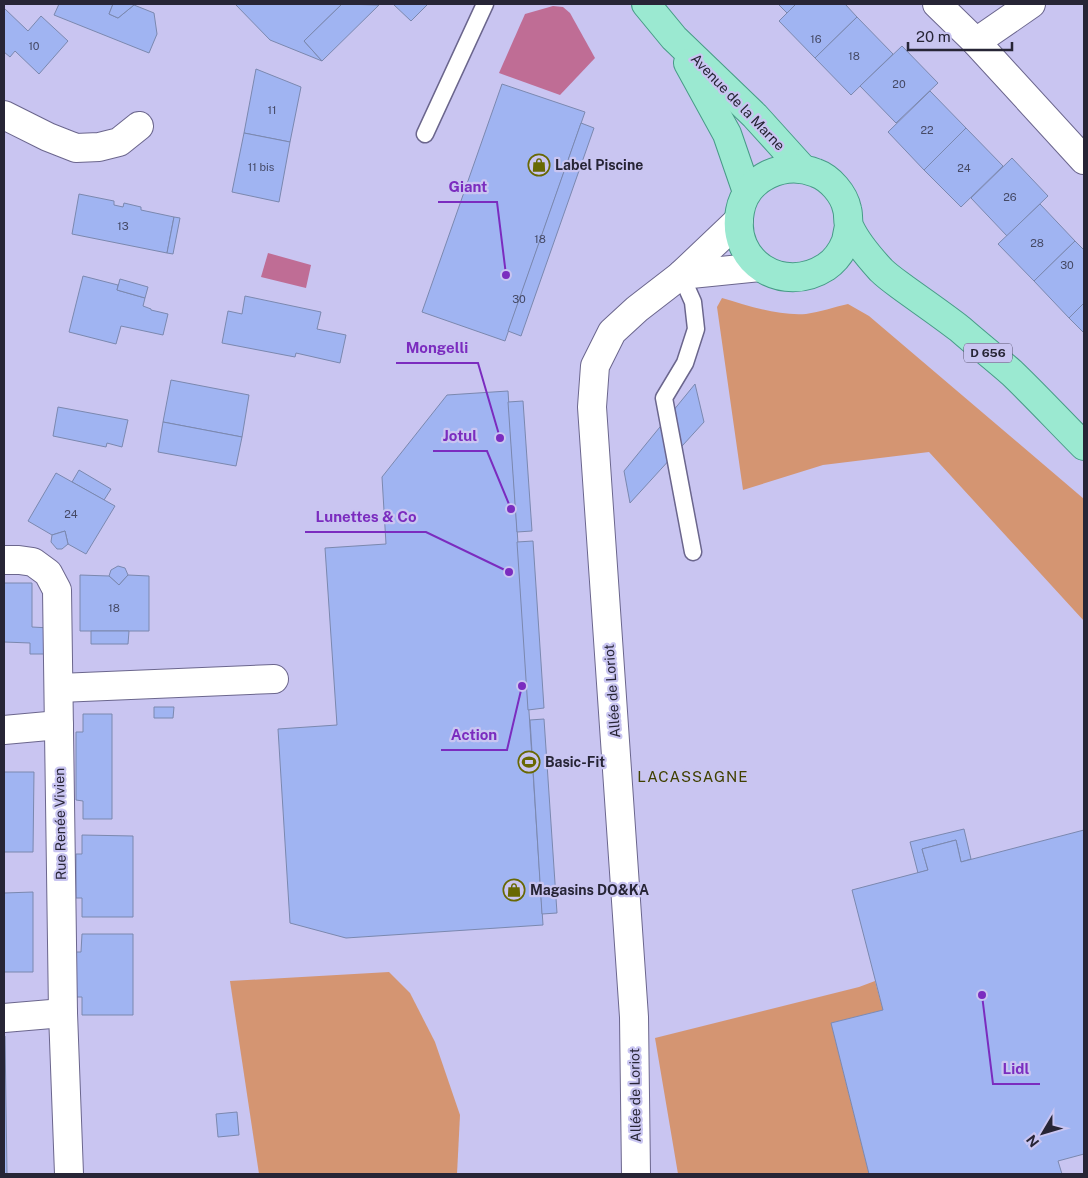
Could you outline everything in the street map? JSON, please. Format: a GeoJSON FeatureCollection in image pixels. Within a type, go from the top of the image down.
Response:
{"type":"FeatureCollection","features":[{"type":"Feature","properties":{"kind":"main road","name":"Avenue de la Marne"},"geometry":{"type":"LineString","coordinates":[[646,4],[674,38],[755,116],[802,168]]}},
{"type":"Feature","properties":{"kind":"main road","name":"Avenue de la Marne"},"geometry":{"type":"LineString","coordinates":[[674,38],[726,134],[747,192]]}},
{"type":"Feature","properties":{"kind":"main road"},"geometry":{"type":"LineString","coordinates":[[786,168],[802,168],[818,173],[831,182],[841,195],[847,209],[848,226],[846,240],[840,254],[830,265],[817,273],[803,278],[788,278],[760,267],[751,257],[743,246],[738,220],[747,192],[758,180],[771,172],[786,168]]}},
{"type":"Feature","properties":{"kind":"main road","name":"D 656"},"geometry":{"type":"LineString","coordinates":[[848,226],[882,272],[959,328],[1011,373],[1084,446]]}},
{"type":"Feature","properties":{"kind":"main road","name":"D 656"},"geometry":{"type":"LineString","coordinates":[[830,265],[882,272]]}},
{"type":"Feature","properties":{"kind":"street"},"geometry":{"type":"LineString","coordinates":[[937,4],[976,42],[1084,160]]}},
{"type":"Feature","properties":{"kind":"street"},"geometry":{"type":"LineString","coordinates":[[976,42],[1031,4]]}},
{"type":"Feature","properties":{"kind":"street"},"geometry":{"type":"LineString","coordinates":[[4,115],[48,137],[76,148],[119,142],[139,126]]}},
{"type":"Feature","properties":{"kind":"street","name":"Allée de Loriot"},"geometry":{"type":"LineString","coordinates":[[636,1174],[633,1008],[592,407],[595,366],[612,332],[637,309],[681,275],[738,220]]}},
{"type":"Feature","properties":{"kind":"street"},"geometry":{"type":"LineString","coordinates":[[681,275],[760,267]]}},
{"type":"Feature","properties":{"kind":"street","name":"Rue Renée Vivien"},"geometry":{"type":"LineString","coordinates":[[4,560],[33,562],[48,572],[57,590],[63,1013],[69,1174]]}},
{"type":"Feature","properties":{"kind":"street"},"geometry":{"type":"LineString","coordinates":[[59,688],[274,679]]}},
{"type":"Feature","properties":{"kind":"street"},"geometry":{"type":"LineString","coordinates":[[4,730],[59,725]]}},
{"type":"Feature","properties":{"kind":"street"},"geometry":{"type":"LineString","coordinates":[[4,1018],[63,1013]]}},
{"type":"Feature","properties":{"kind":"lane"},"geometry":{"type":"LineString","coordinates":[[425,134],[486,4]]}},
{"type":"Feature","properties":{"kind":"lane"},"geometry":{"type":"LineString","coordinates":[[681,275],[693,302],[696,330],[685,363],[664,398],[693,552]]}},
{"type":"Feature","properties":{"kind":"shaded area"},"geometry":{"type":"Polygon","coordinates":[[[553,6],[563,7],[570,13],[595,58],[560,95],[499,73],[525,14],[553,6]]]}},
{"type":"Feature","properties":{"kind":"shaded area"},"geometry":{"type":"Polygon","coordinates":[[[268,253],[311,265],[306,288],[261,277],[268,253]]]}},
{"type":"Feature","properties":{"kind":"shaded area"},"geometry":{"type":"Polygon","coordinates":[[[722,298],[764,310],[795,314],[806,314],[848,304],[869,316],[1084,499],[1084,621],[929,452],[823,465],[743,490],[717,307],[722,298]]]}},
{"type":"Feature","properties":{"kind":"shaded area"},"geometry":{"type":"Polygon","coordinates":[[[389,972],[410,993],[435,1042],[460,1115],[457,1174],[259,1174],[230,981],[389,972]]]}},
{"type":"Feature","properties":{"kind":"shaded area"},"geometry":{"type":"Polygon","coordinates":[[[875,981],[883,1010],[831,1023],[869,1174],[678,1174],[655,1038],[859,987],[875,981]]]}},
{"type":"Feature","properties":{"kind":"building"},"geometry":{"type":"Polygon","coordinates":[[[59,4],[113,4],[109,14],[118,18],[134,5],[154,13],[157,34],[149,53],[54,15],[59,4]]]}},
{"type":"Feature","properties":{"kind":"building"},"geometry":{"type":"Polygon","coordinates":[[[113,4],[134,5],[118,18],[109,14],[113,4]]]}},
{"type":"Feature","properties":{"kind":"building"},"geometry":{"type":"Polygon","coordinates":[[[235,4],[342,4],[304,41],[322,61],[270,40],[235,4]]]}},
{"type":"Feature","properties":{"kind":"building"},"geometry":{"type":"Polygon","coordinates":[[[342,4],[379,5],[322,61],[304,41],[342,4]]]}},
{"type":"Feature","properties":{"kind":"building"},"geometry":{"type":"Polygon","coordinates":[[[393,4],[428,4],[411,21],[393,4]]]}},
{"type":"Feature","properties":{"kind":"building"},"geometry":{"type":"Polygon","coordinates":[[[778,4],[796,4],[787,13],[778,4]]]}},
{"type":"Feature","properties":{"kind":"building"},"geometry":{"type":"Polygon","coordinates":[[[796,4],[845,4],[857,17],[815,58],[779,21],[796,4]]]}},
{"type":"Feature","properties":{"kind":"building"},"geometry":{"type":"Polygon","coordinates":[[[4,8],[28,31],[41,16],[68,41],[39,74],[15,51],[10,57],[4,52],[4,8]]]}},
{"type":"Feature","properties":{"kind":"building"},"geometry":{"type":"Polygon","coordinates":[[[857,17],[893,54],[851,95],[815,58],[857,17]]]}},
{"type":"Feature","properties":{"kind":"building"},"geometry":{"type":"Polygon","coordinates":[[[902,46],[938,83],[896,123],[860,86],[902,46]]]}},
{"type":"Feature","properties":{"kind":"building"},"geometry":{"type":"Polygon","coordinates":[[[256,69],[301,87],[290,142],[244,133],[256,69]]]}},
{"type":"Feature","properties":{"kind":"building"},"geometry":{"type":"Polygon","coordinates":[[[502,84],[585,112],[505,341],[422,312],[502,84]]]}},
{"type":"Feature","properties":{"kind":"building"},"geometry":{"type":"Polygon","coordinates":[[[930,91],[966,128],[924,170],[888,132],[930,91]]]}},
{"type":"Feature","properties":{"kind":"building"},"geometry":{"type":"Polygon","coordinates":[[[581,123],[594,128],[521,336],[508,331],[581,123]]]}},
{"type":"Feature","properties":{"kind":"building"},"geometry":{"type":"Polygon","coordinates":[[[966,128],[1003,166],[961,207],[924,170],[966,128]]]}},
{"type":"Feature","properties":{"kind":"building"},"geometry":{"type":"Polygon","coordinates":[[[244,133],[290,142],[279,202],[232,192],[244,133]]]}},
{"type":"Feature","properties":{"kind":"building"},"geometry":{"type":"Polygon","coordinates":[[[1012,158],[1048,196],[1007,236],[971,198],[1012,158]]]}},
{"type":"Feature","properties":{"kind":"building"},"geometry":{"type":"Polygon","coordinates":[[[79,194],[114,201],[114,205],[123,207],[124,203],[141,207],[141,210],[174,217],[167,253],[72,234],[79,194]]]}},
{"type":"Feature","properties":{"kind":"building"},"geometry":{"type":"Polygon","coordinates":[[[1040,204],[1075,241],[1034,281],[998,244],[1040,204]]]}},
{"type":"Feature","properties":{"kind":"building"},"geometry":{"type":"Polygon","coordinates":[[[174,217],[180,218],[173,254],[167,253],[174,217]]]}},
{"type":"Feature","properties":{"kind":"building"},"geometry":{"type":"Polygon","coordinates":[[[1075,241],[1084,250],[1084,303],[1069,318],[1034,281],[1075,241]]]}},
{"type":"Feature","properties":{"kind":"building"},"geometry":{"type":"Polygon","coordinates":[[[83,276],[118,285],[117,290],[145,298],[143,306],[168,314],[163,335],[121,326],[116,344],[69,332],[83,276]]]}},
{"type":"Feature","properties":{"kind":"building"},"geometry":{"type":"Polygon","coordinates":[[[120,279],[148,287],[145,298],[117,290],[120,279]]]}},
{"type":"Feature","properties":{"kind":"building"},"geometry":{"type":"Polygon","coordinates":[[[245,296],[321,312],[317,329],[346,335],[340,363],[296,353],[295,357],[222,343],[228,311],[242,314],[245,296]]]}},
{"type":"Feature","properties":{"kind":"building"},"geometry":{"type":"Polygon","coordinates":[[[1084,303],[1084,333],[1069,318],[1084,303]]]}},
{"type":"Feature","properties":{"kind":"building"},"geometry":{"type":"Polygon","coordinates":[[[171,380],[249,395],[242,437],[163,422],[171,380]]]}},
{"type":"Feature","properties":{"kind":"building"},"geometry":{"type":"Polygon","coordinates":[[[695,384],[704,422],[630,503],[624,471],[695,384]]]}},
{"type":"Feature","properties":{"kind":"building"},"geometry":{"type":"Polygon","coordinates":[[[508,391],[543,925],[346,938],[290,923],[278,729],[337,725],[325,548],[386,544],[382,477],[447,395],[508,391]]]}},
{"type":"Feature","properties":{"kind":"building"},"geometry":{"type":"Polygon","coordinates":[[[523,401],[532,531],[517,532],[508,402],[523,401]]]}},
{"type":"Feature","properties":{"kind":"building"},"geometry":{"type":"Polygon","coordinates":[[[58,407],[128,420],[122,447],[107,443],[106,447],[53,436],[58,407]]]}},
{"type":"Feature","properties":{"kind":"building"},"geometry":{"type":"Polygon","coordinates":[[[163,422],[242,437],[236,466],[158,452],[163,422]]]}},
{"type":"Feature","properties":{"kind":"building"},"geometry":{"type":"Polygon","coordinates":[[[79,470],[111,489],[104,500],[72,482],[79,470]]]}},
{"type":"Feature","properties":{"kind":"building"},"geometry":{"type":"Polygon","coordinates":[[[56,473],[115,506],[86,554],[68,544],[65,531],[52,535],[28,521],[56,473]]]}},
{"type":"Feature","properties":{"kind":"building"},"geometry":{"type":"Polygon","coordinates":[[[65,531],[68,544],[62,549],[57,549],[51,542],[52,535],[65,531]]]}},
{"type":"Feature","properties":{"kind":"building"},"geometry":{"type":"Polygon","coordinates":[[[533,541],[544,708],[528,710],[517,542],[533,541]]]}},
{"type":"Feature","properties":{"kind":"building"},"geometry":{"type":"Polygon","coordinates":[[[118,566],[125,568],[128,575],[119,585],[109,576],[111,570],[118,566]]]}},
{"type":"Feature","properties":{"kind":"building"},"geometry":{"type":"Polygon","coordinates":[[[80,575],[109,576],[119,585],[128,575],[149,576],[149,631],[80,631],[80,575]]]}},
{"type":"Feature","properties":{"kind":"building"},"geometry":{"type":"Polygon","coordinates":[[[4,583],[32,583],[32,627],[50,628],[50,654],[30,654],[30,643],[4,642],[4,583]]]}},
{"type":"Feature","properties":{"kind":"building"},"geometry":{"type":"Polygon","coordinates":[[[91,631],[129,631],[128,644],[91,644],[91,631]]]}},
{"type":"Feature","properties":{"kind":"building"},"geometry":{"type":"Polygon","coordinates":[[[154,707],[174,707],[173,718],[154,718],[154,707]]]}},
{"type":"Feature","properties":{"kind":"building"},"geometry":{"type":"Polygon","coordinates":[[[83,714],[112,714],[112,819],[83,819],[83,801],[76,800],[76,732],[83,732],[83,714]]]}},
{"type":"Feature","properties":{"kind":"building"},"geometry":{"type":"Polygon","coordinates":[[[544,719],[557,913],[542,914],[530,720],[544,719]]]}},
{"type":"Feature","properties":{"kind":"building"},"geometry":{"type":"Polygon","coordinates":[[[4,772],[34,772],[33,852],[4,852],[4,772]]]}},
{"type":"Feature","properties":{"kind":"building"},"geometry":{"type":"Polygon","coordinates":[[[964,829],[971,859],[961,862],[956,840],[922,849],[928,870],[918,873],[910,842],[964,829]]]}},
{"type":"Feature","properties":{"kind":"building"},"geometry":{"type":"Polygon","coordinates":[[[1084,830],[1084,1154],[1058,1161],[1062,1174],[869,1174],[831,1023],[883,1010],[852,890],[928,870],[922,849],[956,840],[961,862],[1084,830]]]}},
{"type":"Feature","properties":{"kind":"building"},"geometry":{"type":"Polygon","coordinates":[[[82,835],[133,836],[133,917],[82,917],[82,898],[76,898],[76,854],[82,854],[82,835]]]}},
{"type":"Feature","properties":{"kind":"building"},"geometry":{"type":"Polygon","coordinates":[[[33,892],[33,972],[4,972],[4,893],[33,892]]]}},
{"type":"Feature","properties":{"kind":"building"},"geometry":{"type":"Polygon","coordinates":[[[82,934],[133,934],[133,1015],[82,1015],[82,997],[76,997],[76,952],[81,952],[82,934]]]}},
{"type":"Feature","properties":{"kind":"building"},"geometry":{"type":"Polygon","coordinates":[[[5,1036],[7,1174],[4,1174],[5,1036]]]}},
{"type":"Feature","properties":{"kind":"building"},"geometry":{"type":"Polygon","coordinates":[[[237,1112],[239,1135],[218,1137],[216,1114],[237,1112]]]}},
{"type":"Feature","properties":{"kind":"place","name":"Label Piscine"},"geometry":{"type":"Point","coordinates":[539,165]}},
{"type":"Feature","properties":{"kind":"place","name":"Giant"},"geometry":{"type":"Point","coordinates":[506,275]}},
{"type":"Feature","properties":{"kind":"place","name":"Mongelli"},"geometry":{"type":"Point","coordinates":[500,438]}},
{"type":"Feature","properties":{"kind":"place","name":"Jotul"},"geometry":{"type":"Point","coordinates":[511,509]}},
{"type":"Feature","properties":{"kind":"place","name":"Lunettes & Co"},"geometry":{"type":"Point","coordinates":[509,572]}},
{"type":"Feature","properties":{"kind":"place","name":"Action"},"geometry":{"type":"Point","coordinates":[522,686]}},
{"type":"Feature","properties":{"kind":"place","name":"Basic-Fit"},"geometry":{"type":"Point","coordinates":[529,762]}},
{"type":"Feature","properties":{"kind":"place","name":"Magasins DO&KA"},"geometry":{"type":"Point","coordinates":[514,890]}},
{"type":"Feature","properties":{"kind":"place","name":"Lidl"},"geometry":{"type":"Point","coordinates":[982,995]}},
{"type":"Feature","properties":{"kind":"district","name":"LACASSAGNE"},"geometry":{"type":"Point","coordinates":[693,776]}}]}
